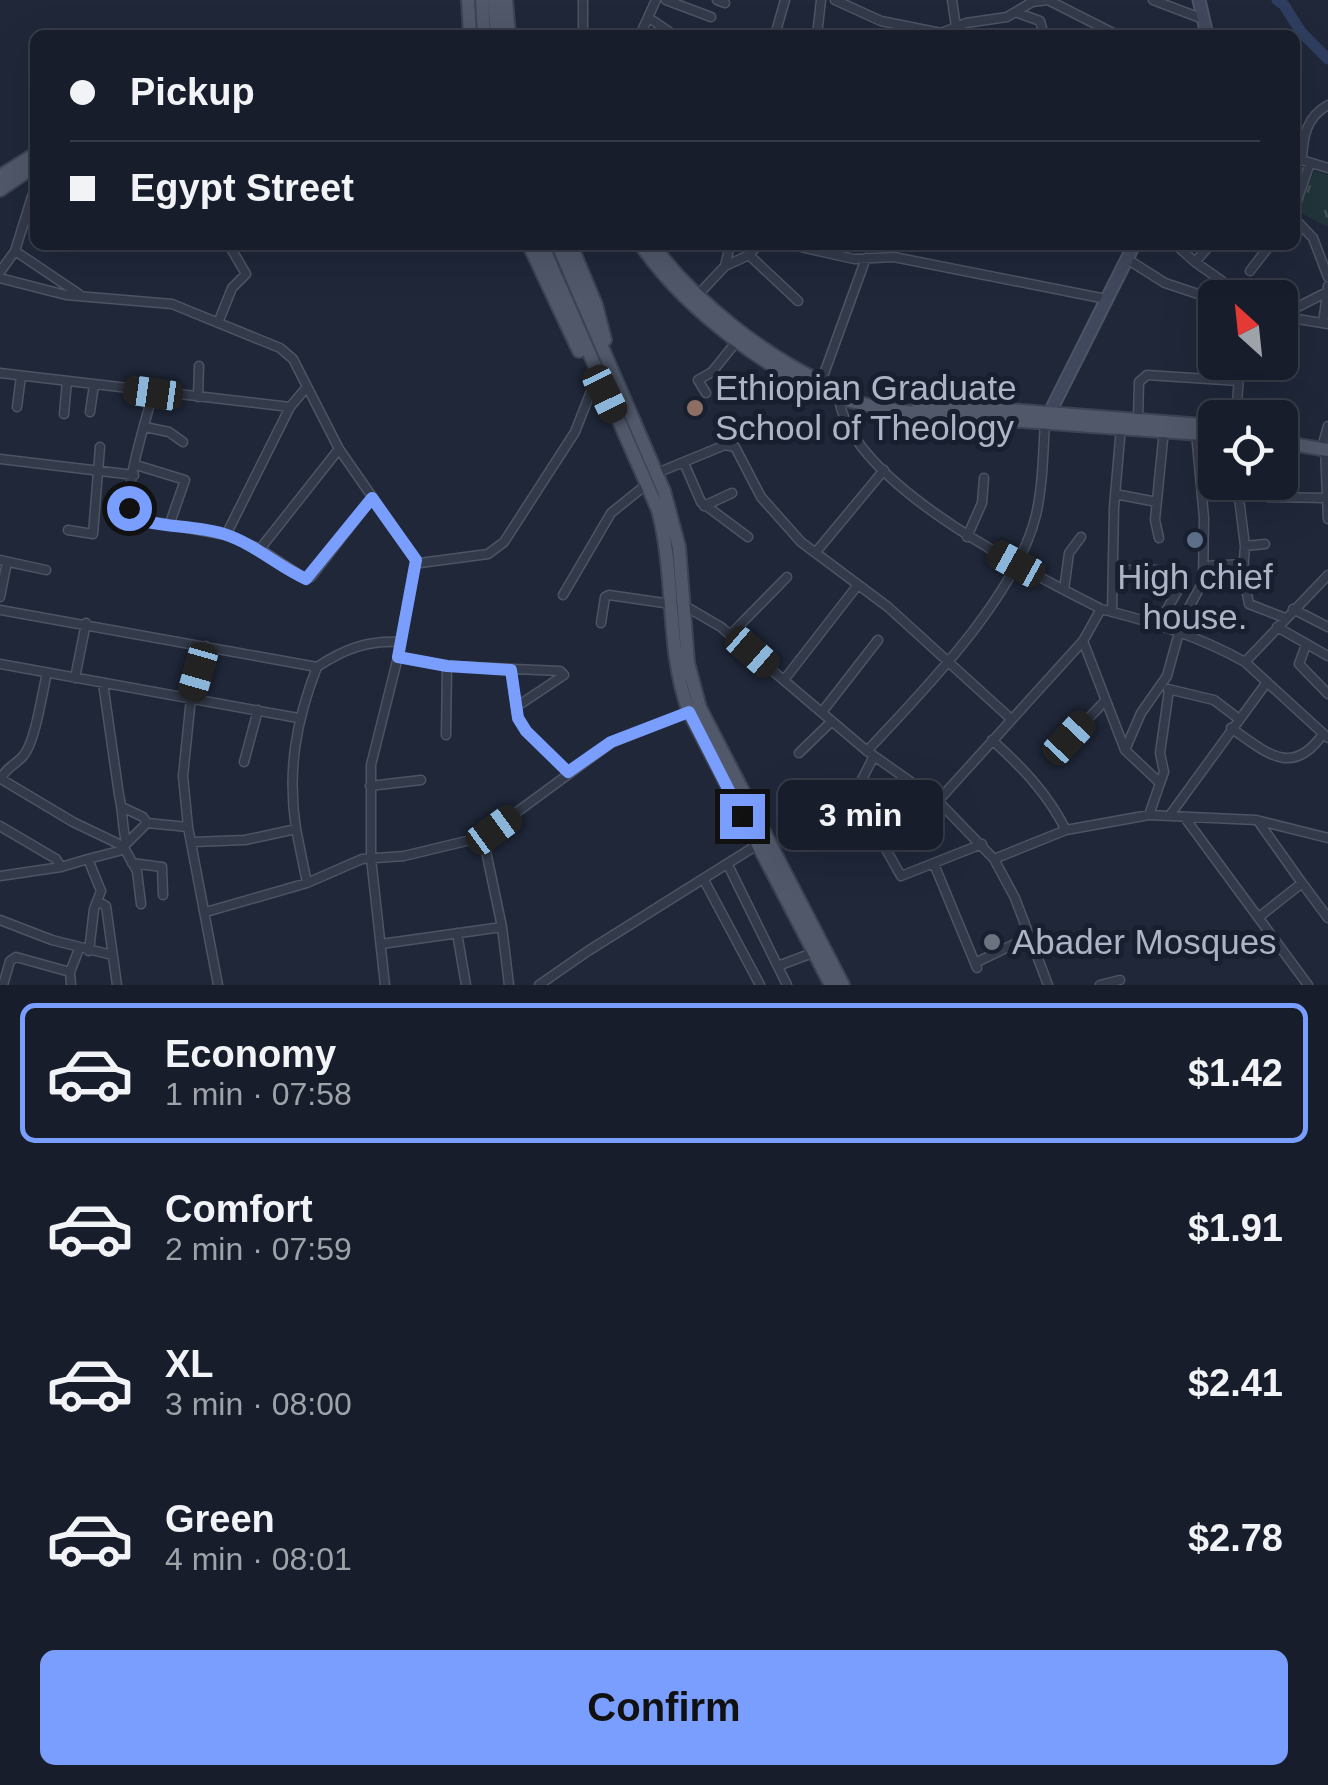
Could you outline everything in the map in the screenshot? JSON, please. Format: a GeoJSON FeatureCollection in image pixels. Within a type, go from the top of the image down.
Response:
{"type":"FeatureCollection","features":[{"type":"Feature","properties":{"kind":"main road"},"geometry":{"type":"LineString","coordinates":[[468,0],[470,30]]}},
{"type":"Feature","properties":{"kind":"main road"},"geometry":{"type":"LineString","coordinates":[[482,0],[484,30]]}},
{"type":"Feature","properties":{"kind":"main road"},"geometry":{"type":"LineString","coordinates":[[494,0],[497,30]]}},
{"type":"Feature","properties":{"kind":"main road"},"geometry":{"type":"LineString","coordinates":[[506,0],[509,30]]}},
{"type":"Feature","properties":{"kind":"main road"},"geometry":{"type":"LineString","coordinates":[[0,176],[30,157]]}},
{"type":"Feature","properties":{"kind":"main road"},"geometry":{"type":"LineString","coordinates":[[0,190],[30,169]]}},
{"type":"Feature","properties":{"kind":"main road"},"geometry":{"type":"LineString","coordinates":[[531,250],[570,336],[596,374]]}},
{"type":"Feature","properties":{"kind":"main road"},"geometry":{"type":"LineString","coordinates":[[544,250],[596,374],[675,527],[679,606],[694,710],[757,846],[832,985]]}},
{"type":"Feature","properties":{"kind":"main road"},"geometry":{"type":"LineString","coordinates":[[560,250],[652,478]]}},
{"type":"Feature","properties":{"kind":"main road"},"geometry":{"type":"LineString","coordinates":[[575,250],[600,318],[605,358]]}},
{"type":"Feature","properties":{"kind":"main road"},"geometry":{"type":"LineString","coordinates":[[644,250],[659,271],[738,339],[840,398],[890,408],[1046,418],[1138,419],[1196,433]]}},
{"type":"Feature","properties":{"kind":"main road"},"geometry":{"type":"LineString","coordinates":[[657,250],[693,300],[782,365],[851,393],[1121,428],[1198,426]]}},
{"type":"Feature","properties":{"kind":"main road"},"geometry":{"type":"LineString","coordinates":[[1298,438],[1326,445]]}},
{"type":"Feature","properties":{"kind":"main road"},"geometry":{"type":"LineString","coordinates":[[1298,443],[1326,445]]}},
{"type":"Feature","properties":{"kind":"main road"},"geometry":{"type":"LineString","coordinates":[[694,710],[842,985]]}},
{"type":"Feature","properties":{"kind":"street"},"geometry":{"type":"LineString","coordinates":[[583,0],[583,30]]}},
{"type":"Feature","properties":{"kind":"street"},"geometry":{"type":"LineString","coordinates":[[643,30],[656,0]]}},
{"type":"Feature","properties":{"kind":"street"},"geometry":{"type":"LineString","coordinates":[[666,0],[711,17]]}},
{"type":"Feature","properties":{"kind":"street"},"geometry":{"type":"LineString","coordinates":[[777,30],[785,0]]}},
{"type":"Feature","properties":{"kind":"street"},"geometry":{"type":"LineString","coordinates":[[818,30],[822,0]]}},
{"type":"Feature","properties":{"kind":"street"},"geometry":{"type":"LineString","coordinates":[[835,0],[882,21],[916,30]]}},
{"type":"Feature","properties":{"kind":"street"},"geometry":{"type":"LineString","coordinates":[[952,0],[956,27]]}},
{"type":"Feature","properties":{"kind":"street"},"geometry":{"type":"LineString","coordinates":[[952,30],[1037,0],[1048,0],[1107,30]]}},
{"type":"Feature","properties":{"kind":"street"},"geometry":{"type":"LineString","coordinates":[[1154,0],[1204,19]]}},
{"type":"Feature","properties":{"kind":"street"},"geometry":{"type":"LineString","coordinates":[[1199,1],[1206,30]]}},
{"type":"Feature","properties":{"kind":"street"},"geometry":{"type":"LineString","coordinates":[[1021,7],[1040,21],[1044,30]]}},
{"type":"Feature","properties":{"kind":"street"},"geometry":{"type":"LineString","coordinates":[[649,18],[667,30]]}},
{"type":"Feature","properties":{"kind":"street"},"geometry":{"type":"LineString","coordinates":[[1328,106],[1316,113],[1304,132],[1303,160],[1328,168]]}},
{"type":"Feature","properties":{"kind":"street"},"geometry":{"type":"LineString","coordinates":[[30,203],[15,251],[0,275],[66,294],[172,304],[280,348],[293,360],[339,448],[416,560],[460,560],[488,554],[504,542],[575,432],[596,374]]}},
{"type":"Feature","properties":{"kind":"street"},"geometry":{"type":"LineString","coordinates":[[1300,224],[1313,238],[1328,272]]}},
{"type":"Feature","properties":{"kind":"street"},"geometry":{"type":"LineString","coordinates":[[218,323],[232,288],[246,274],[232,250]]}},
{"type":"Feature","properties":{"kind":"street"},"geometry":{"type":"LineString","coordinates":[[725,266],[729,250]]}},
{"type":"Feature","properties":{"kind":"street"},"geometry":{"type":"LineString","coordinates":[[693,300],[725,266],[754,250]]}},
{"type":"Feature","properties":{"kind":"street"},"geometry":{"type":"LineString","coordinates":[[812,250],[837,256],[894,257],[1106,299]]}},
{"type":"Feature","properties":{"kind":"street"},"geometry":{"type":"LineString","coordinates":[[894,257],[896,250]]}},
{"type":"Feature","properties":{"kind":"street"},"geometry":{"type":"LineString","coordinates":[[1182,250],[1221,280]]}},
{"type":"Feature","properties":{"kind":"street"},"geometry":{"type":"LineString","coordinates":[[1195,262],[1206,250]]}},
{"type":"Feature","properties":{"kind":"street"},"geometry":{"type":"LineString","coordinates":[[1250,271],[1266,250]]}},
{"type":"Feature","properties":{"kind":"street"},"geometry":{"type":"LineString","coordinates":[[15,251],[80,294]]}},
{"type":"Feature","properties":{"kind":"street"},"geometry":{"type":"LineString","coordinates":[[982,844],[902,876],[860,805],[859,785],[870,754],[948,662],[1003,588],[1016,564],[1039,501],[1046,418],[1130,253],[1166,283],[1198,294]]}},
{"type":"Feature","properties":{"kind":"street"},"geometry":{"type":"LineString","coordinates":[[749,255],[798,300]]}},
{"type":"Feature","properties":{"kind":"street"},"geometry":{"type":"LineString","coordinates":[[820,382],[866,258]]}},
{"type":"Feature","properties":{"kind":"street"},"geometry":{"type":"LineString","coordinates":[[1298,306],[1328,289]]}},
{"type":"Feature","properties":{"kind":"street"},"geometry":{"type":"LineString","coordinates":[[1298,319],[1326,324],[1328,289]]}},
{"type":"Feature","properties":{"kind":"street"},"geometry":{"type":"LineString","coordinates":[[706,393],[698,380],[712,372],[738,339]]}},
{"type":"Feature","properties":{"kind":"street"},"geometry":{"type":"LineString","coordinates":[[198,397],[199,366]]}},
{"type":"Feature","properties":{"kind":"street"},"geometry":{"type":"LineString","coordinates":[[0,373],[290,407]]}},
{"type":"Feature","properties":{"kind":"street"},"geometry":{"type":"LineString","coordinates":[[1138,419],[1140,382],[1147,375],[1239,381],[1237,400]]}},
{"type":"Feature","properties":{"kind":"street"},"geometry":{"type":"LineString","coordinates":[[17,406],[21,376]]}},
{"type":"Feature","properties":{"kind":"street"},"geometry":{"type":"LineString","coordinates":[[64,414],[67,381]]}},
{"type":"Feature","properties":{"kind":"street"},"geometry":{"type":"LineString","coordinates":[[90,412],[94,384]]}},
{"type":"Feature","properties":{"kind":"street"},"geometry":{"type":"LineString","coordinates":[[226,534],[290,407],[306,388]]}},
{"type":"Feature","properties":{"kind":"street"},"geometry":{"type":"LineString","coordinates":[[153,393],[129,515],[146,522],[226,534],[260,549],[301,577],[311,577],[372,498]]}},
{"type":"Feature","properties":{"kind":"street"},"geometry":{"type":"LineString","coordinates":[[840,398],[844,424],[884,470],[919,502],[967,536],[1101,609],[1160,623],[1244,662],[1326,736],[1304,756],[1283,757],[1269,753],[1231,728]]}},
{"type":"Feature","properties":{"kind":"street"},"geometry":{"type":"LineString","coordinates":[[1328,426],[1328,519]]}},
{"type":"Feature","properties":{"kind":"street"},"geometry":{"type":"LineString","coordinates":[[145,427],[168,432],[183,442]]}},
{"type":"Feature","properties":{"kind":"street"},"geometry":{"type":"LineString","coordinates":[[1159,427],[1158,502],[1154,520],[1159,538]]}},
{"type":"Feature","properties":{"kind":"street"},"geometry":{"type":"LineString","coordinates":[[1112,612],[1114,494],[1121,428]]}},
{"type":"Feature","properties":{"kind":"street"},"geometry":{"type":"LineString","coordinates":[[1125,750],[1141,713],[1171,666],[1178,630],[1203,582],[1206,566],[1196,433]]}},
{"type":"Feature","properties":{"kind":"street"},"geometry":{"type":"LineString","coordinates":[[563,594],[611,513],[652,478],[725,445],[735,447],[761,497],[802,542],[888,607],[1010,718]]}},
{"type":"Feature","properties":{"kind":"street"},"geometry":{"type":"LineString","coordinates":[[68,530],[93,534],[100,446]]}},
{"type":"Feature","properties":{"kind":"street"},"geometry":{"type":"LineString","coordinates":[[260,549],[339,448]]}},
{"type":"Feature","properties":{"kind":"street"},"geometry":{"type":"LineString","coordinates":[[0,460],[99,471],[135,470],[185,480],[170,523]]}},
{"type":"Feature","properties":{"kind":"street"},"geometry":{"type":"LineString","coordinates":[[684,463],[704,506],[748,537]]}},
{"type":"Feature","properties":{"kind":"street"},"geometry":{"type":"LineString","coordinates":[[816,552],[884,470]]}},
{"type":"Feature","properties":{"kind":"street"},"geometry":{"type":"LineString","coordinates":[[967,536],[982,503],[984,478]]}},
{"type":"Feature","properties":{"kind":"street"},"geometry":{"type":"LineString","coordinates":[[704,506],[732,492]]}},
{"type":"Feature","properties":{"kind":"street"},"geometry":{"type":"LineString","coordinates":[[1114,494],[1158,502]]}},
{"type":"Feature","properties":{"kind":"street"},"geometry":{"type":"LineString","coordinates":[[1298,498],[1326,498]]}},
{"type":"Feature","properties":{"kind":"street"},"geometry":{"type":"LineString","coordinates":[[1239,500],[1250,606],[1284,618]]}},
{"type":"Feature","properties":{"kind":"street"},"geometry":{"type":"LineString","coordinates":[[1064,590],[1070,553],[1081,537]]}},
{"type":"Feature","properties":{"kind":"street"},"geometry":{"type":"LineString","coordinates":[[1245,546],[1265,544]]}},
{"type":"Feature","properties":{"kind":"street"},"geometry":{"type":"LineString","coordinates":[[385,985],[371,858],[370,786],[374,746],[398,657],[416,560]]}},
{"type":"Feature","properties":{"kind":"street"},"geometry":{"type":"LineString","coordinates":[[0,598],[4,561],[46,570]]}},
{"type":"Feature","properties":{"kind":"street"},"geometry":{"type":"LineString","coordinates":[[1206,566],[1244,564]]}},
{"type":"Feature","properties":{"kind":"street"},"geometry":{"type":"LineString","coordinates":[[1115,570],[1157,570]]}},
{"type":"Feature","properties":{"kind":"street"},"geometry":{"type":"LineString","coordinates":[[1244,662],[1328,575]]}},
{"type":"Feature","properties":{"kind":"street"},"geometry":{"type":"LineString","coordinates":[[731,634],[787,578]]}},
{"type":"Feature","properties":{"kind":"street"},"geometry":{"type":"LineString","coordinates":[[1160,623],[1181,585]]}},
{"type":"Feature","properties":{"kind":"street"},"geometry":{"type":"LineString","coordinates":[[784,680],[857,586]]}},
{"type":"Feature","properties":{"kind":"street"},"geometry":{"type":"LineString","coordinates":[[601,623],[608,595],[679,606],[731,634],[870,754],[938,801],[994,859],[1031,936],[1048,985]]}},
{"type":"Feature","properties":{"kind":"street"},"geometry":{"type":"LineString","coordinates":[[938,801],[1083,641],[1101,609]]}},
{"type":"Feature","properties":{"kind":"street"},"geometry":{"type":"LineString","coordinates":[[1293,609],[1328,627]]}},
{"type":"Feature","properties":{"kind":"street"},"geometry":{"type":"LineString","coordinates":[[0,610],[317,667]]}},
{"type":"Feature","properties":{"kind":"street"},"geometry":{"type":"LineString","coordinates":[[75,678],[86,623]]}},
{"type":"Feature","properties":{"kind":"street"},"geometry":{"type":"LineString","coordinates":[[1277,627],[1328,656]]}},
{"type":"Feature","properties":{"kind":"street"},"geometry":{"type":"LineString","coordinates":[[822,712],[878,640]]}},
{"type":"Feature","properties":{"kind":"street"},"geometry":{"type":"LineString","coordinates":[[306,884],[291,786],[298,718],[317,667],[352,647],[378,641],[400,642]]}},
{"type":"Feature","properties":{"kind":"street"},"geometry":{"type":"LineString","coordinates":[[1083,641],[1125,750],[1160,783]]}},
{"type":"Feature","properties":{"kind":"street"},"geometry":{"type":"LineString","coordinates":[[1306,645],[1299,664],[1328,694]]}},
{"type":"Feature","properties":{"kind":"street"},"geometry":{"type":"LineString","coordinates":[[206,646],[191,698],[183,776],[188,826],[218,985]]}},
{"type":"Feature","properties":{"kind":"street"},"geometry":{"type":"LineString","coordinates":[[398,657],[447,666],[560,671],[564,675],[516,708]]}},
{"type":"Feature","properties":{"kind":"street"},"geometry":{"type":"LineString","coordinates":[[0,664],[298,718]]}},
{"type":"Feature","properties":{"kind":"street"},"geometry":{"type":"LineString","coordinates":[[446,735],[447,666]]}},
{"type":"Feature","properties":{"kind":"street"},"geometry":{"type":"LineString","coordinates":[[511,670],[518,718],[568,772]]}},
{"type":"Feature","properties":{"kind":"street"},"geometry":{"type":"LineString","coordinates":[[47,672],[30,742],[2,779],[73,822],[124,844]]}},
{"type":"Feature","properties":{"kind":"street"},"geometry":{"type":"LineString","coordinates":[[103,682],[124,808],[124,844],[137,871],[142,904]]}},
{"type":"Feature","properties":{"kind":"street"},"geometry":{"type":"LineString","coordinates":[[1170,815],[1267,682]]}},
{"type":"Feature","properties":{"kind":"street"},"geometry":{"type":"LineString","coordinates":[[1159,685],[1214,700],[1239,719]]}},
{"type":"Feature","properties":{"kind":"street"},"geometry":{"type":"LineString","coordinates":[[1149,815],[1164,772],[1161,744],[1169,690]]}},
{"type":"Feature","properties":{"kind":"street"},"geometry":{"type":"LineString","coordinates":[[1069,738],[1104,701]]}},
{"type":"Feature","properties":{"kind":"street"},"geometry":{"type":"LineString","coordinates":[[244,762],[258,710]]}},
{"type":"Feature","properties":{"kind":"street"},"geometry":{"type":"LineString","coordinates":[[206,912],[306,884],[371,858],[428,852],[483,837],[611,742],[694,710]]}},
{"type":"Feature","properties":{"kind":"street"},"geometry":{"type":"LineString","coordinates":[[799,754],[832,721]]}},
{"type":"Feature","properties":{"kind":"street"},"geometry":{"type":"LineString","coordinates":[[992,740],[1046,794],[1066,830]]}},
{"type":"Feature","properties":{"kind":"street"},"geometry":{"type":"LineString","coordinates":[[370,786],[421,780]]}},
{"type":"Feature","properties":{"kind":"street"},"geometry":{"type":"LineString","coordinates":[[124,808],[147,823],[188,826]]}},
{"type":"Feature","properties":{"kind":"street"},"geometry":{"type":"LineString","coordinates":[[994,859],[1066,830],[1149,815],[1256,820],[1328,838]]}},
{"type":"Feature","properties":{"kind":"street"},"geometry":{"type":"LineString","coordinates":[[1186,818],[1308,985]]}},
{"type":"Feature","properties":{"kind":"street"},"geometry":{"type":"LineString","coordinates":[[1256,820],[1328,918]]}},
{"type":"Feature","properties":{"kind":"street"},"geometry":{"type":"LineString","coordinates":[[0,876],[111,854],[144,830],[147,823]]}},
{"type":"Feature","properties":{"kind":"street"},"geometry":{"type":"LineString","coordinates":[[0,826],[56,858],[61,866]]}},
{"type":"Feature","properties":{"kind":"street"},"geometry":{"type":"LineString","coordinates":[[193,842],[245,840],[296,828]]}},
{"type":"Feature","properties":{"kind":"street"},"geometry":{"type":"LineString","coordinates":[[483,837],[502,927],[509,985]]}},
{"type":"Feature","properties":{"kind":"street"},"geometry":{"type":"LineString","coordinates":[[539,985],[588,950],[757,846]]}},
{"type":"Feature","properties":{"kind":"street"},"geometry":{"type":"LineString","coordinates":[[70,985],[70,972],[84,950],[99,902],[100,883],[88,858]]}},
{"type":"Feature","properties":{"kind":"street"},"geometry":{"type":"LineString","coordinates":[[132,863],[162,867],[164,895]]}},
{"type":"Feature","properties":{"kind":"street"},"geometry":{"type":"LineString","coordinates":[[934,864],[976,965],[1031,936]]}},
{"type":"Feature","properties":{"kind":"street"},"geometry":{"type":"LineString","coordinates":[[728,866],[787,985]]}},
{"type":"Feature","properties":{"kind":"street"},"geometry":{"type":"LineString","coordinates":[[704,880],[760,985]]}},
{"type":"Feature","properties":{"kind":"street"},"geometry":{"type":"LineString","coordinates":[[1259,917],[1302,883]]}},
{"type":"Feature","properties":{"kind":"street"},"geometry":{"type":"LineString","coordinates":[[99,902],[106,906],[117,985]]}},
{"type":"Feature","properties":{"kind":"street"},"geometry":{"type":"LineString","coordinates":[[0,920],[84,950],[112,955]]}},
{"type":"Feature","properties":{"kind":"street"},"geometry":{"type":"LineString","coordinates":[[381,944],[502,927]]}},
{"type":"Feature","properties":{"kind":"street"},"geometry":{"type":"LineString","coordinates":[[457,933],[466,985]]}},
{"type":"Feature","properties":{"kind":"street"},"geometry":{"type":"LineString","coordinates":[[778,966],[815,952]]}},
{"type":"Feature","properties":{"kind":"street"},"geometry":{"type":"LineString","coordinates":[[3,985],[4,965],[16,957],[70,972]]}},
{"type":"Feature","properties":{"kind":"street"},"geometry":{"type":"LineString","coordinates":[[1100,985],[1120,980]]}},
{"type":"Feature","properties":{"kind":"green space"},"geometry":{"type":"Polygon","coordinates":[[[1314,171],[1328,175],[1328,227],[1300,209],[1314,171]]]}},
{"type":"Feature","properties":{"kind":"waterway"},"geometry":{"type":"LineString","coordinates":[[1277,0],[1300,30]]}},
{"type":"Feature","properties":{"kind":"waterway"},"geometry":{"type":"LineString","coordinates":[[1300,30],[1328,59]]}},
{"type":"Feature","properties":{"kind":"place","name":"Ethiopian Graduate School of Theology"},"geometry":{"type":"Point","coordinates":[695,408]}},
{"type":"Feature","properties":{"kind":"place","name":"High chief house."},"geometry":{"type":"Point","coordinates":[1195,540]}},
{"type":"Feature","properties":{"kind":"place","name":"Abader Mosques"},"geometry":{"type":"Point","coordinates":[992,942]}},
{"type":"Feature","properties":{"kind":"route"},"geometry":{"type":"LineString","coordinates":[[129,508],[132,518],[146,522],[226,534],[260,549],[306,579],[372,498],[416,560],[398,657],[447,666],[511,670],[518,718],[568,772],[611,742],[689,712],[742,816]]}}]}
